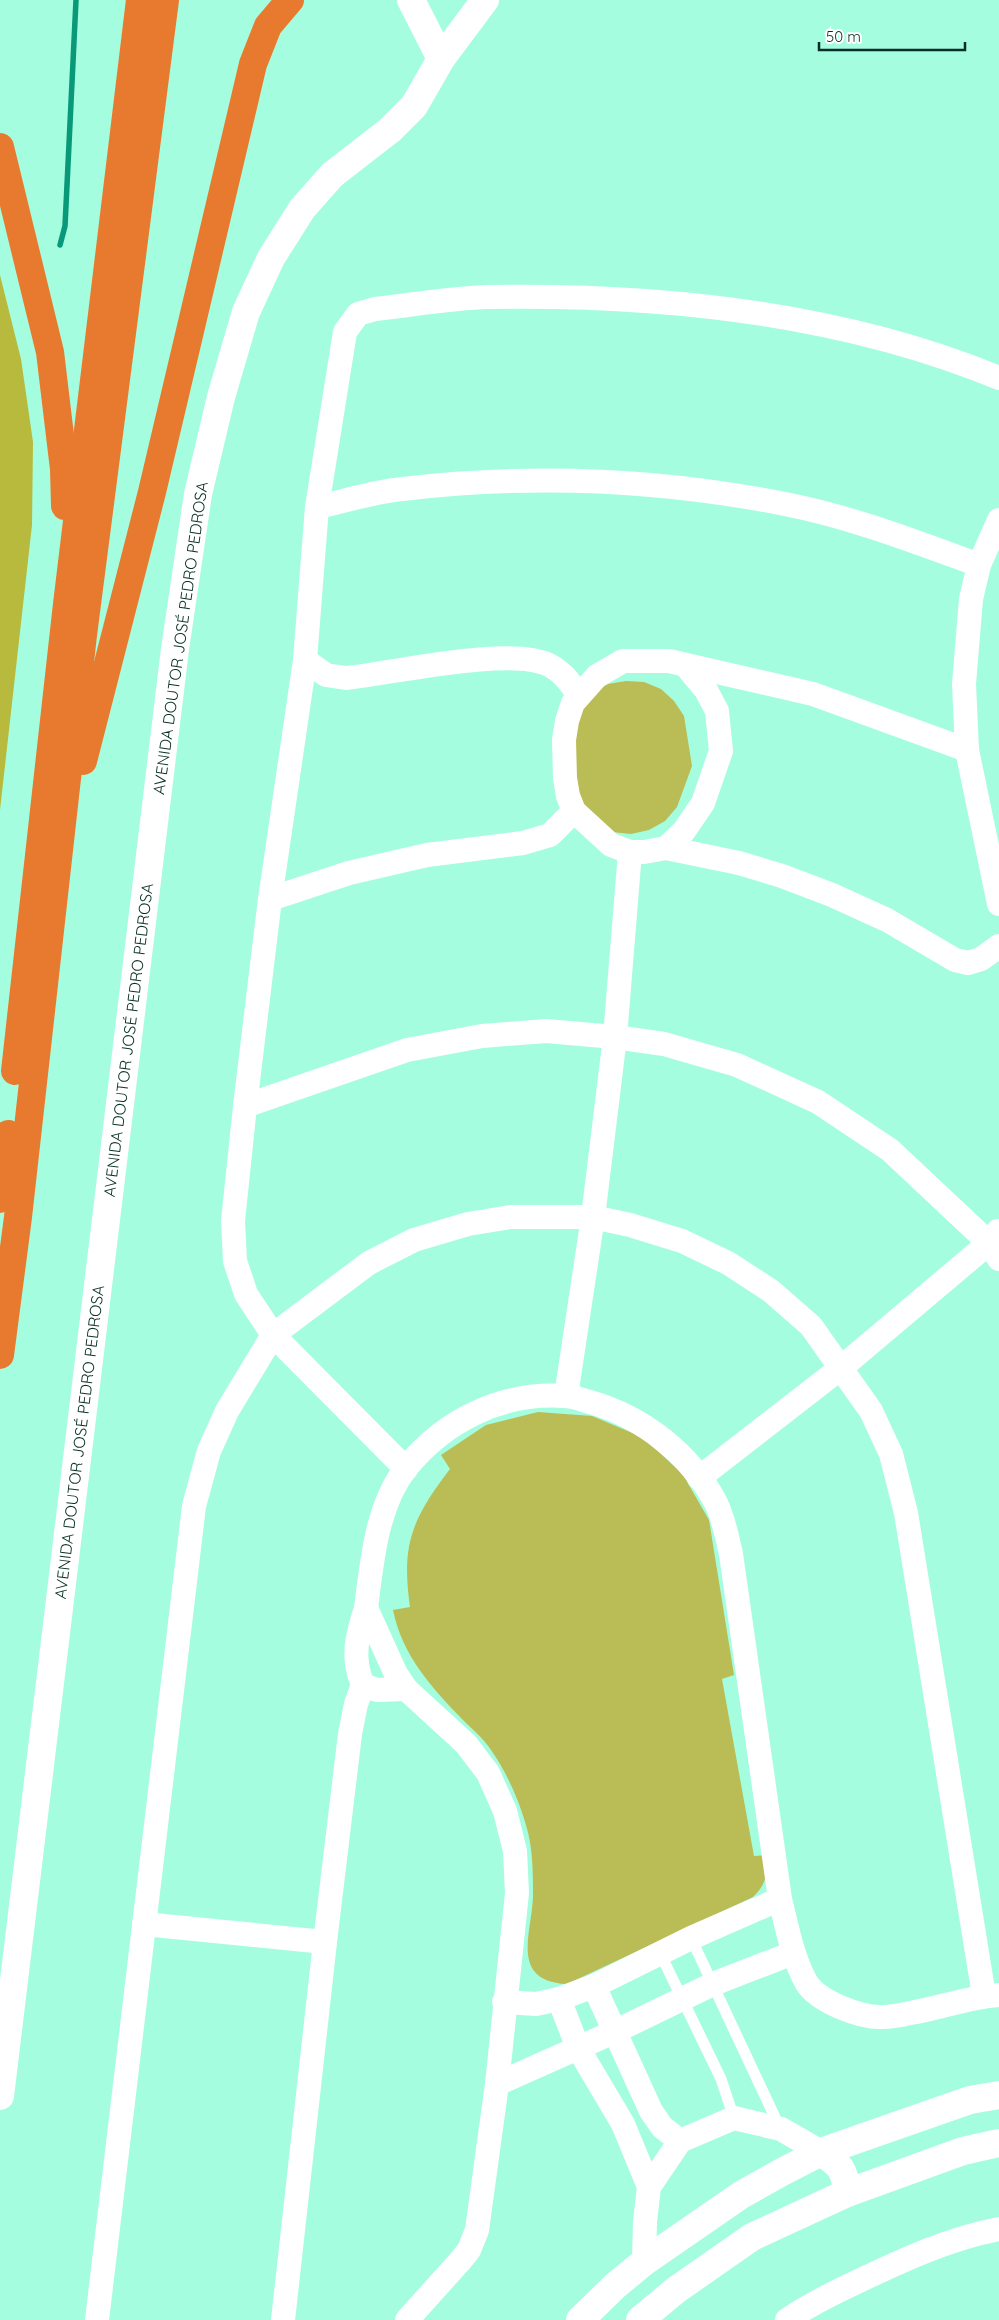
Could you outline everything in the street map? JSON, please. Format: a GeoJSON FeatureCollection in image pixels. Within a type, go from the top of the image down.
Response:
{"type":"FeatureCollection","features":[{"type":"Feature","properties":{"kind":"highway"},"geometry":{"type":"LineString","coordinates":[[0,1199],[67,604],[140,0]]}},
{"type":"Feature","properties":{"kind":"highway"},"geometry":{"type":"LineString","coordinates":[[0,1355],[18,1217],[83,635],[165,0]]}},
{"type":"Feature","properties":{"kind":"highway"},"geometry":{"type":"LineString","coordinates":[[57,862],[152,492],[253,64],[268,26],[290,0]]}},
{"type":"Feature","properties":{"kind":"highway"},"geometry":{"type":"LineString","coordinates":[[0,147],[50,352],[64,469],[67,604]]}},
{"type":"Feature","properties":{"kind":"street"},"geometry":{"type":"LineString","coordinates":[[410,0],[441,59]]}},
{"type":"Feature","properties":{"kind":"street","name":"AVENIDA DOUTOR JOSÉ PEDRO PEDROSA"},"geometry":{"type":"LineString","coordinates":[[0,2096],[175,649],[198,494],[221,397],[246,312],[271,258],[302,209],[332,175],[390,130],[414,106],[441,59],[486,0]]}},
{"type":"Feature","properties":{"kind":"street"},"geometry":{"type":"LineString","coordinates":[[406,1469],[274,1335],[246,1294],[235,1261],[233,1221],[245,1106],[270,899],[305,660],[317,507],[345,332],[358,314],[375,309],[486,297],[616,298],[744,311],[863,334],[961,362],[999,378]]}},
{"type":"Feature","properties":{"kind":"street"},"geometry":{"type":"LineString","coordinates":[[317,507],[400,489],[481,482],[577,480],[694,488],[786,504],[860,524],[979,565]]}},
{"type":"Feature","properties":{"kind":"street"},"geometry":{"type":"LineString","coordinates":[[999,520],[979,565],[971,599],[966,641],[964,684],[966,750],[999,904]]}},
{"type":"Feature","properties":{"kind":"street"},"geometry":{"type":"LineString","coordinates":[[305,660],[326,675],[346,678],[485,660],[525,659],[548,665],[564,675],[578,694]]}},
{"type":"Feature","properties":{"kind":"street"},"geometry":{"type":"LineString","coordinates":[[966,750],[813,694],[669,661],[623,661],[597,676],[578,694],[567,721],[564,740],[565,778],[568,796],[574,811],[611,845],[630,852],[644,852],[666,848],[739,863],[832,895],[887,920],[955,960],[968,962],[981,959],[999,946]]}},
{"type":"Feature","properties":{"kind":"street"},"geometry":{"type":"LineString","coordinates":[[666,848],[684,831],[703,803],[721,751],[717,710],[706,690],[686,666]]}},
{"type":"Feature","properties":{"kind":"street"},"geometry":{"type":"LineString","coordinates":[[270,899],[349,873],[426,855],[523,843],[550,834],[574,811]]}},
{"type":"Feature","properties":{"kind":"street"},"geometry":{"type":"LineString","coordinates":[[566,1396],[593,1217],[615,1037],[630,852]]}},
{"type":"Feature","properties":{"kind":"street"},"geometry":{"type":"LineString","coordinates":[[245,1106],[407,1050],[482,1036],[546,1031],[615,1037],[664,1044],[736,1064],[818,1102],[890,1150],[996,1244],[700,1478]]}},
{"type":"Feature","properties":{"kind":"street"},"geometry":{"type":"LineString","coordinates":[[97,2320],[194,1506],[209,1451],[227,1411],[274,1335],[369,1263],[414,1240],[468,1224],[510,1217],[593,1217],[630,1225],[682,1241],[728,1263],[771,1291],[811,1326],[842,1367],[871,1411],[891,1454],[906,1513],[991,1995],[910,2013],[882,2017],[852,2011],[826,2000],[807,1984],[793,1953],[780,1898],[732,1554],[716,1504],[700,1478],[673,1448],[632,1418],[605,1406],[566,1396],[520,1399],[494,1405],[464,1416],[440,1434],[406,1469],[394,1489],[381,1524],[373,1553],[366,1608],[355,1650],[357,1671],[364,1685],[377,1690],[406,1689]]}},
{"type":"Feature","properties":{"kind":"street"},"geometry":{"type":"LineString","coordinates":[[366,1608],[396,1674],[406,1689],[466,1744],[488,1773],[505,1811],[515,1851],[517,1893],[496,2084],[477,2230],[461,2260],[407,2320]]}},
{"type":"Feature","properties":{"kind":"street"},"geometry":{"type":"LineString","coordinates":[[283,2320],[350,1734],[356,1704],[364,1685]]}},
{"type":"Feature","properties":{"kind":"street"},"geometry":{"type":"LineString","coordinates":[[504,2002],[536,2004],[559,1999],[594,1986],[691,1938],[780,1898]]}},
{"type":"Feature","properties":{"kind":"street"},"geometry":{"type":"LineString","coordinates":[[144,1924],[325,1942]]}},
{"type":"Feature","properties":{"kind":"street"},"geometry":{"type":"LineString","coordinates":[[496,2084],[616,2031],[713,1984],[793,1953]]}},
{"type":"Feature","properties":{"kind":"street"},"geometry":{"type":"LineString","coordinates":[[594,1986],[651,2111],[662,2127],[680,2141]]}},
{"type":"Feature","properties":{"kind":"street"},"geometry":{"type":"LineString","coordinates":[[559,1999],[578,2048],[623,2124],[649,2187]]}},
{"type":"Feature","properties":{"kind":"street"},"geometry":{"type":"LineString","coordinates":[[580,2320],[615,2286],[644,2262],[741,2195],[821,2152],[970,2100],[999,2095]]}},
{"type":"Feature","properties":{"kind":"street"},"geometry":{"type":"LineString","coordinates":[[676,2290],[656,2281],[644,2262],[645,2222],[649,2187],[680,2141],[734,2118],[781,2129],[840,2165],[846,2179],[847,2193]]}},
{"type":"Feature","properties":{"kind":"street"},"geometry":{"type":"LineString","coordinates":[[640,2320],[676,2290],[752,2237],[847,2193],[963,2150],[999,2143]]}},
{"type":"Feature","properties":{"kind":"street"},"geometry":{"type":"LineString","coordinates":[[787,2320],[808,2305],[896,2263],[954,2241],[999,2229]]}},
{"type":"Feature","properties":{"kind":"lane"},"geometry":{"type":"LineString","coordinates":[[691,1938],[781,2129]]}},
{"type":"Feature","properties":{"kind":"lane"},"geometry":{"type":"LineString","coordinates":[[660,1953],[681,2000],[721,2079],[734,2118]]}},
{"type":"Feature","properties":{"kind":"shaded area"},"geometry":{"type":"Polygon","coordinates":[[[0,275],[21,359],[33,442],[32,525],[0,810],[0,275]]]}},
{"type":"Feature","properties":{"kind":"shaded area"},"geometry":{"type":"Polygon","coordinates":[[[626,681],[644,682],[661,689],[674,701],[684,716],[692,766],[677,807],[665,821],[649,830],[631,834],[612,832],[581,813],[566,752],[580,707],[592,693],[608,684],[626,681]]]}},
{"type":"Feature","properties":{"kind":"shaded area"},"geometry":{"type":"Polygon","coordinates":[[[538,1412],[592,1416],[642,1437],[682,1473],[709,1520],[734,1675],[722,1679],[754,1856],[766,1855],[764,1883],[753,1897],[567,1984],[549,1981],[537,1974],[530,1965],[528,1939],[533,1896],[533,1869],[526,1825],[512,1786],[488,1746],[419,1670],[403,1642],[393,1610],[410,1607],[407,1566],[412,1533],[426,1503],[450,1469],[441,1455],[486,1425],[538,1412]]]}},
{"type":"Feature","properties":{"kind":"waterway"},"geometry":{"type":"LineString","coordinates":[[60,245],[65,226],[76,0]]}}]}
